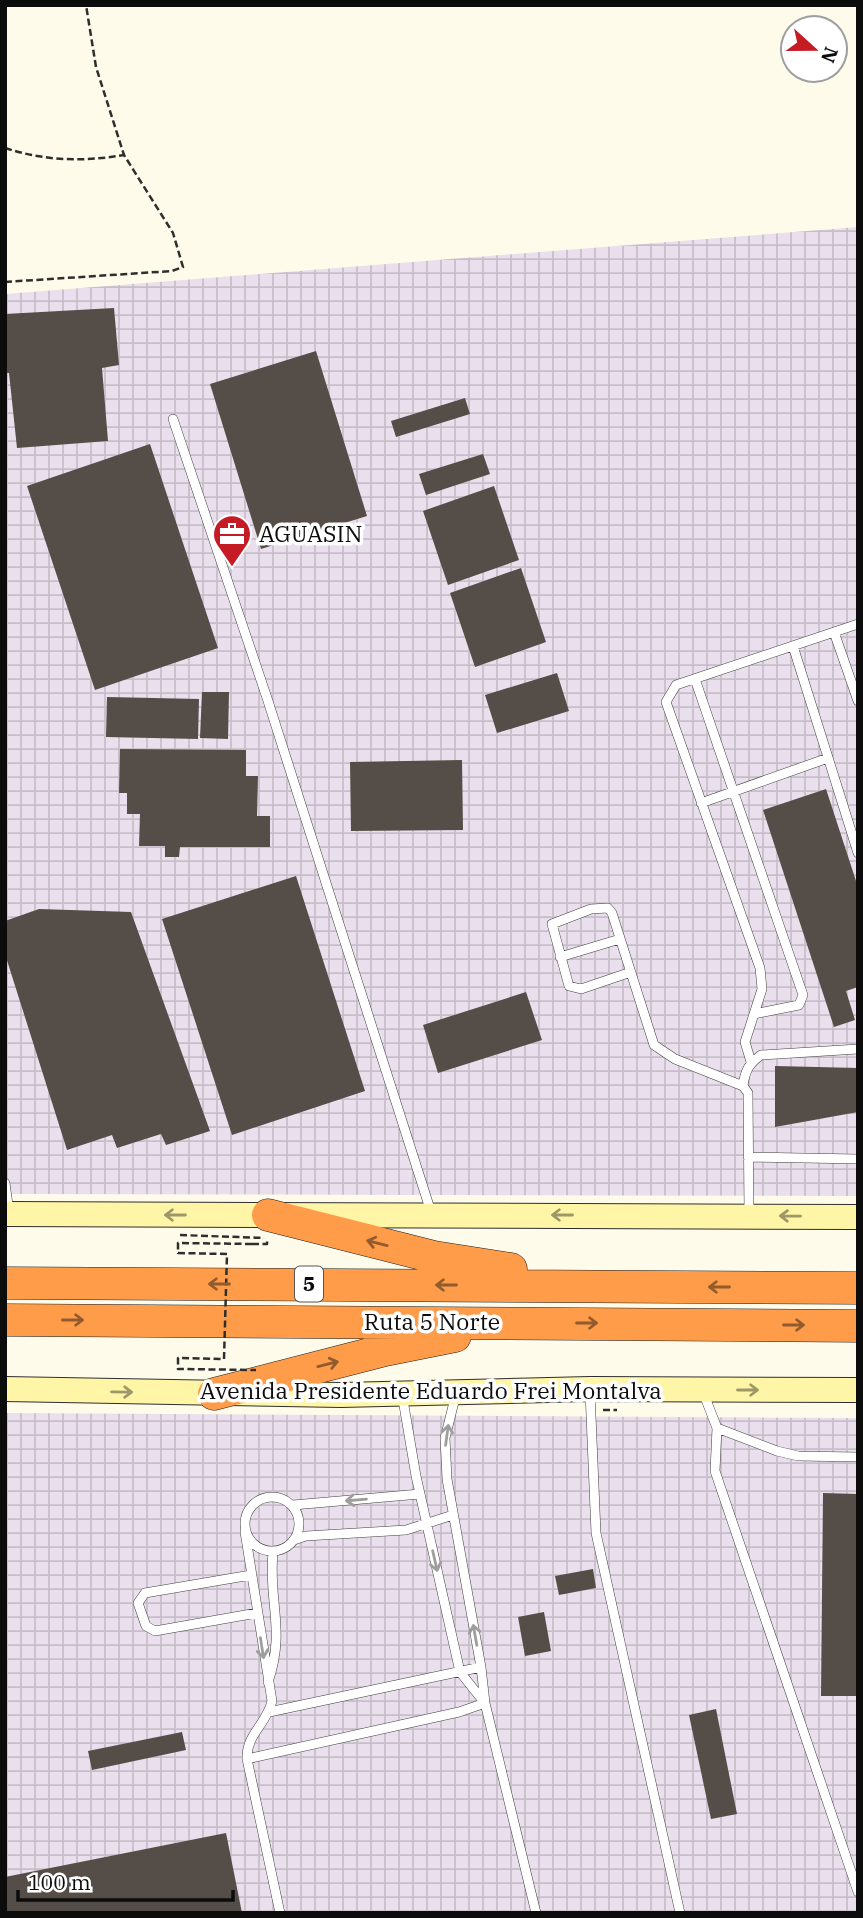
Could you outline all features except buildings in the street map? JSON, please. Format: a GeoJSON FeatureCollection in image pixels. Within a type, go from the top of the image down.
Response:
{"type":"FeatureCollection","features":[{"type":"Feature","properties":{"kind":"highway"},"geometry":{"type":"LineString","coordinates":[[268,1215],[433,1257],[612,1286]]}},
{"type":"Feature","properties":{"kind":"highway","name":"Ruta 5 Norte"},"geometry":{"type":"LineString","coordinates":[[5,1283],[858,1288]]}},
{"type":"Feature","properties":{"kind":"highway","name":"Ruta 5 Norte"},"geometry":{"type":"LineString","coordinates":[[5,1320],[858,1326]]}},
{"type":"Feature","properties":{"kind":"highway"},"geometry":{"type":"LineString","coordinates":[[215,1394],[385,1350],[519,1323]]}},
{"type":"Feature","properties":{"kind":"street"},"geometry":{"type":"LineString","coordinates":[[7,1214],[858,1217]]}},
{"type":"Feature","properties":{"kind":"street","name":"Avenida Presidente Eduardo Frei Montalva"},"geometry":{"type":"LineString","coordinates":[[5,1389],[215,1394],[858,1390]]}},
{"type":"Feature","properties":{"kind":"lane"},"geometry":{"type":"LineString","coordinates":[[173,419],[268,701],[431,1214]]}},
{"type":"Feature","properties":{"kind":"lane"},"geometry":{"type":"LineString","coordinates":[[751,1062],[745,1042],[762,989],[760,968],[666,702],[676,685],[858,624]]}},
{"type":"Feature","properties":{"kind":"lane"},"geometry":{"type":"LineString","coordinates":[[834,632],[858,702]]}},
{"type":"Feature","properties":{"kind":"lane"},"geometry":{"type":"LineString","coordinates":[[793,646],[858,853]]}},
{"type":"Feature","properties":{"kind":"lane"},"geometry":{"type":"LineString","coordinates":[[695,680],[803,995],[799,1004],[754,1014]]}},
{"type":"Feature","properties":{"kind":"lane"},"geometry":{"type":"LineString","coordinates":[[701,803],[828,758]]}},
{"type":"Feature","properties":{"kind":"lane"},"geometry":{"type":"LineString","coordinates":[[631,972],[575,989],[569,986],[552,923],[591,909],[608,908],[621,939],[654,1045],[674,1059],[743,1086],[748,1093],[750,1216]]}},
{"type":"Feature","properties":{"kind":"lane"},"geometry":{"type":"LineString","coordinates":[[560,957],[621,939]]}},
{"type":"Feature","properties":{"kind":"lane"},"geometry":{"type":"LineString","coordinates":[[743,1086],[745,1072],[751,1062],[761,1055],[858,1049]]}},
{"type":"Feature","properties":{"kind":"lane"},"geometry":{"type":"LineString","coordinates":[[748,1157],[858,1159]]}},
{"type":"Feature","properties":{"kind":"lane"},"geometry":{"type":"LineString","coordinates":[[5,1183],[7,1214]]}},
{"type":"Feature","properties":{"kind":"lane"},"geometry":{"type":"LineString","coordinates":[[702,1389],[717,1428],[715,1471],[858,1892]]}},
{"type":"Feature","properties":{"kind":"lane"},"geometry":{"type":"LineString","coordinates":[[590,1390],[596,1533],[680,1913]]}},
{"type":"Feature","properties":{"kind":"lane"},"geometry":{"type":"LineString","coordinates":[[457,1392],[445,1438],[453,1516],[481,1667],[485,1703],[536,1913]]}},
{"type":"Feature","properties":{"kind":"lane"},"geometry":{"type":"LineString","coordinates":[[402,1394],[426,1524],[460,1672],[485,1703]]}},
{"type":"Feature","properties":{"kind":"lane"},"geometry":{"type":"LineString","coordinates":[[717,1428],[777,1451],[798,1456],[858,1457]]}},
{"type":"Feature","properties":{"kind":"lane"},"geometry":{"type":"LineString","coordinates":[[293,1506],[420,1494]]}},
{"type":"Feature","properties":{"kind":"lane"},"geometry":{"type":"LineString","coordinates":[[280,1913],[247,1759],[250,1738],[269,1712],[271,1701],[245,1532],[244,1519],[249,1508],[258,1500],[270,1496],[283,1498],[293,1506],[299,1516],[299,1529],[295,1540]]}},
{"type":"Feature","properties":{"kind":"lane"},"geometry":{"type":"LineString","coordinates":[[245,1532],[251,1543],[261,1550],[273,1552],[285,1549],[295,1540],[306,1536],[406,1530],[453,1516]]}},
{"type":"Feature","properties":{"kind":"lane"},"geometry":{"type":"LineString","coordinates":[[268,1684],[277,1656],[278,1631],[271,1574],[273,1552]]}},
{"type":"Feature","properties":{"kind":"lane"},"geometry":{"type":"LineString","coordinates":[[251,1575],[145,1593],[138,1603],[146,1626],[155,1631],[257,1613]]}},
{"type":"Feature","properties":{"kind":"lane"},"geometry":{"type":"LineString","coordinates":[[269,1712],[481,1667]]}},
{"type":"Feature","properties":{"kind":"lane"},"geometry":{"type":"LineString","coordinates":[[247,1759],[459,1712],[485,1703]]}},
{"type":"Feature","properties":{"kind":"path"},"geometry":{"type":"LineString","coordinates":[[5,282],[172,271],[183,267],[173,233],[124,155],[96,67],[86,5]]}},
{"type":"Feature","properties":{"kind":"path"},"geometry":{"type":"LineString","coordinates":[[5,148],[67,160],[97,160],[124,155]]}},
{"type":"Feature","properties":{"kind":"path"},"geometry":{"type":"LineString","coordinates":[[252,1244],[178,1243],[178,1253],[227,1254],[224,1359],[178,1358],[178,1369],[256,1370]]}},
{"type":"Feature","properties":{"kind":"shaded area"},"geometry":{"type":"Polygon","coordinates":[[[858,227],[858,1196],[5,1194],[5,294],[858,227]]]}},
{"type":"Feature","properties":{"kind":"shaded area"},"geometry":{"type":"Polygon","coordinates":[[[5,1413],[858,1418],[858,1913],[5,1913],[5,1413]]]}},
{"type":"Feature","properties":{"kind":"place","name":"AGUASIN"},"geometry":{"type":"Point","coordinates":[232,568]}}]}
